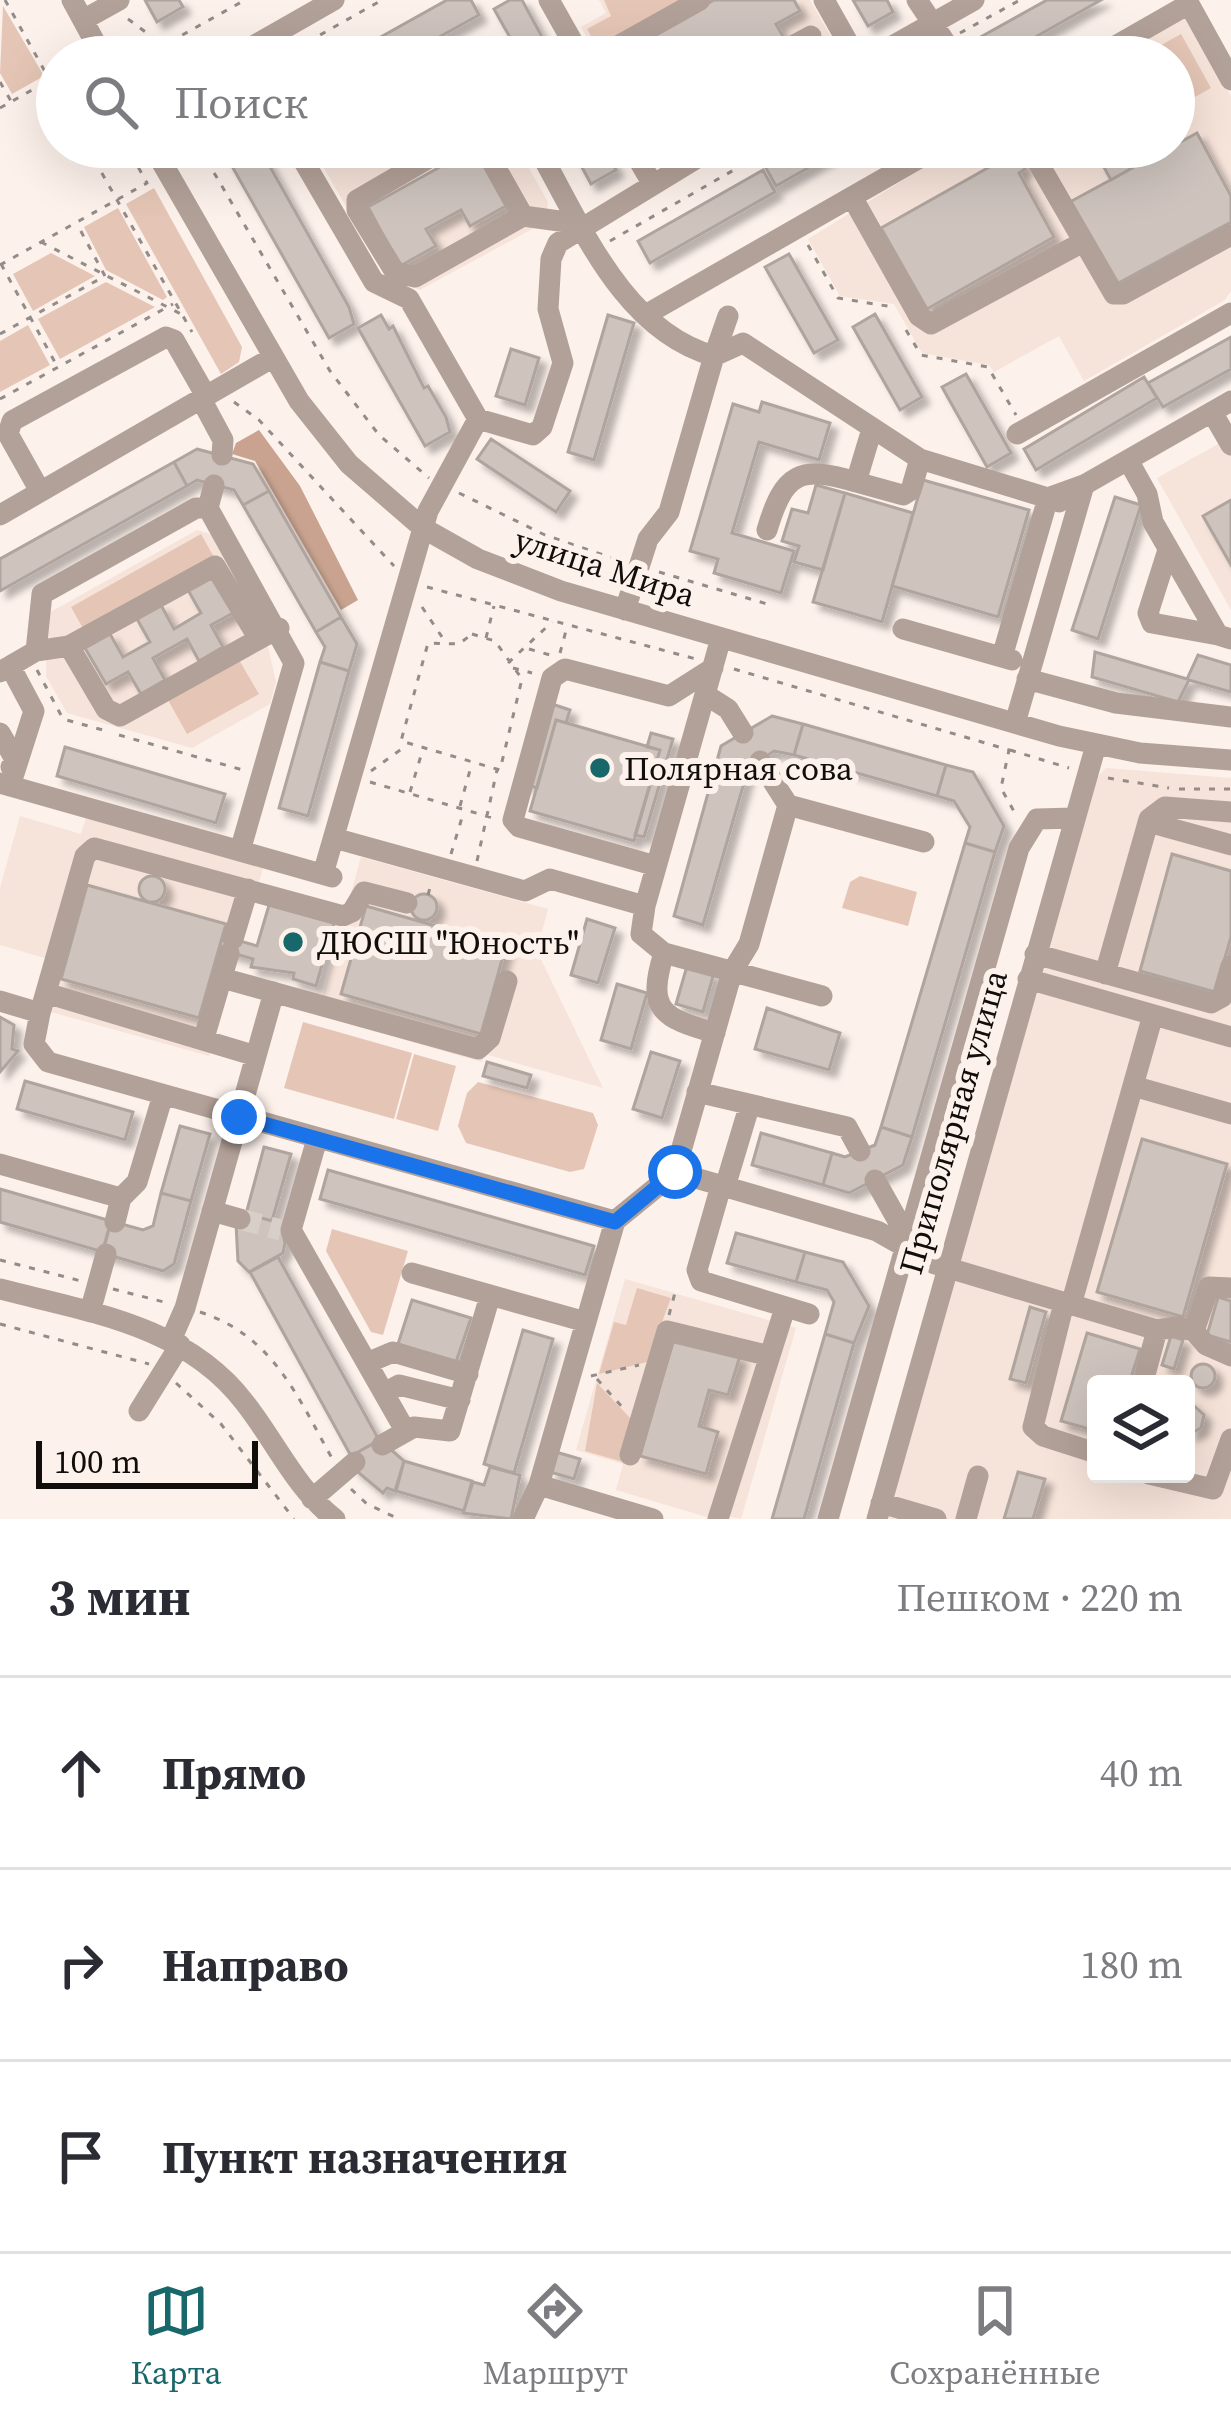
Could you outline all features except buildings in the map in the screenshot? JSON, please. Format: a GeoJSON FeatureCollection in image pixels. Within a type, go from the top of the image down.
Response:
{"type":"FeatureCollection","features":[{"type":"Feature","properties":{"kind":"street"},"geometry":{"type":"LineString","coordinates":[[270,36],[334,0]]}},
{"type":"Feature","properties":{"kind":"street"},"geometry":{"type":"LineString","coordinates":[[824,0],[844,36]]}},
{"type":"Feature","properties":{"kind":"street"},"geometry":{"type":"LineString","coordinates":[[917,0],[942,36]]}},
{"type":"Feature","properties":{"kind":"street"},"geometry":{"type":"LineString","coordinates":[[948,36],[972,1]]}},
{"type":"Feature","properties":{"kind":"street"},"geometry":{"type":"LineString","coordinates":[[77,10],[116,2]]}},
{"type":"Feature","properties":{"kind":"street"},"geometry":{"type":"LineString","coordinates":[[555,2],[571,36]]}},
{"type":"Feature","properties":{"kind":"street"},"geometry":{"type":"LineString","coordinates":[[634,36],[694,2]]}},
{"type":"Feature","properties":{"kind":"street"},"geometry":{"type":"LineString","coordinates":[[1131,36],[1188,2],[1231,80]]}},
{"type":"Feature","properties":{"kind":"street","name":"улица Мира"},"geometry":{"type":"LineString","coordinates":[[166,168],[272,358],[349,464],[423,528],[503,570],[1015,723],[1096,745],[1231,760]]}},
{"type":"Feature","properties":{"kind":"street"},"geometry":{"type":"LineString","coordinates":[[308,168],[374,282],[409,299],[478,419],[532,435],[542,427],[563,363],[549,318],[550,259],[558,243],[581,224],[678,168]]}},
{"type":"Feature","properties":{"kind":"street"},"geometry":{"type":"LineString","coordinates":[[412,168],[357,200],[357,210],[394,272],[415,277],[523,217],[581,224]]}},
{"type":"Feature","properties":{"kind":"street"},"geometry":{"type":"LineString","coordinates":[[496,168],[523,217]]}},
{"type":"Feature","properties":{"kind":"street"},"geometry":{"type":"LineString","coordinates":[[549,168],[616,284],[647,314],[685,347],[714,356],[743,343]]}},
{"type":"Feature","properties":{"kind":"street"},"geometry":{"type":"LineString","coordinates":[[644,168],[652,183]]}},
{"type":"Feature","properties":{"kind":"street"},"geometry":{"type":"LineString","coordinates":[[647,314],[902,168]]}},
{"type":"Feature","properties":{"kind":"street"},"geometry":{"type":"LineString","coordinates":[[1041,168],[1118,295],[1231,235]]}},
{"type":"Feature","properties":{"kind":"street"},"geometry":{"type":"LineString","coordinates":[[852,197],[920,316],[931,324],[1083,242]]}},
{"type":"Feature","properties":{"kind":"street"},"geometry":{"type":"LineString","coordinates":[[707,280],[743,343],[920,459],[1048,498],[1081,496],[1128,460],[1221,407],[1231,445]]}},
{"type":"Feature","properties":{"kind":"street"},"geometry":{"type":"LineString","coordinates":[[1017,434],[1231,314]]}},
{"type":"Feature","properties":{"kind":"street"},"geometry":{"type":"LineString","coordinates":[[625,610],[648,539],[669,512],[728,316]]}},
{"type":"Feature","properties":{"kind":"street"},"geometry":{"type":"LineString","coordinates":[[40,491],[8,434],[12,422],[166,338],[174,340],[210,394],[223,440],[222,455]]}},
{"type":"Feature","properties":{"kind":"street"},"geometry":{"type":"LineString","coordinates":[[0,515],[272,358]]}},
{"type":"Feature","properties":{"kind":"street"},"geometry":{"type":"LineString","coordinates":[[323,910],[328,876],[423,528],[440,484],[478,419]]}},
{"type":"Feature","properties":{"kind":"street"},"geometry":{"type":"LineString","coordinates":[[856,482],[872,429]]}},
{"type":"Feature","properties":{"kind":"street"},"geometry":{"type":"LineString","coordinates":[[766,530],[778,491],[786,483],[817,472],[907,494],[920,459]]}},
{"type":"Feature","properties":{"kind":"street"},"geometry":{"type":"LineString","coordinates":[[1128,460],[1168,550],[1224,637]]}},
{"type":"Feature","properties":{"kind":"street"},"geometry":{"type":"LineString","coordinates":[[214,485],[208,508],[269,633]]}},
{"type":"Feature","properties":{"kind":"street"},"geometry":{"type":"LineString","coordinates":[[1015,723],[1081,496]]}},
{"type":"Feature","properties":{"kind":"street"},"geometry":{"type":"LineString","coordinates":[[1002,657],[1048,498]]}},
{"type":"Feature","properties":{"kind":"street"},"geometry":{"type":"LineString","coordinates":[[7,776],[34,711],[19,661],[42,594],[196,508],[208,508]]}},
{"type":"Feature","properties":{"kind":"street"},"geometry":{"type":"LineString","coordinates":[[1168,550],[1148,613],[1152,623],[1224,637]]}},
{"type":"Feature","properties":{"kind":"street"},"geometry":{"type":"LineString","coordinates":[[19,661],[69,646],[214,566],[294,663],[240,851]]}},
{"type":"Feature","properties":{"kind":"street"},"geometry":{"type":"LineString","coordinates":[[902,629],[1002,657],[1116,704],[1231,717]]}},
{"type":"Feature","properties":{"kind":"street"},"geometry":{"type":"LineString","coordinates":[[69,646],[106,709],[120,716],[269,633]]}},
{"type":"Feature","properties":{"kind":"street"},"geometry":{"type":"LineString","coordinates":[[722,638],[644,906],[641,934],[664,953],[822,996]]}},
{"type":"Feature","properties":{"kind":"street"},"geometry":{"type":"LineString","coordinates":[[656,866],[519,827],[513,820],[554,675],[565,669],[669,696],[714,666]]}},
{"type":"Feature","properties":{"kind":"street"},"geometry":{"type":"LineString","coordinates":[[706,695],[723,704],[743,733]]}},
{"type":"Feature","properties":{"kind":"street"},"geometry":{"type":"LineString","coordinates":[[0,734],[7,776]]}},
{"type":"Feature","properties":{"kind":"street","name":"Приполярная улица"},"geometry":{"type":"LineString","coordinates":[[879,1511],[1096,745]]}},
{"type":"Feature","properties":{"kind":"street"},"geometry":{"type":"LineString","coordinates":[[760,761],[788,805],[924,842]]}},
{"type":"Feature","properties":{"kind":"street"},"geometry":{"type":"LineString","coordinates":[[7,776],[167,830],[328,876]]}},
{"type":"Feature","properties":{"kind":"street"},"geometry":{"type":"LineString","coordinates":[[523,1519],[539,1485],[615,1222],[675,1172],[732,972],[749,944],[788,805]]}},
{"type":"Feature","properties":{"kind":"street"},"geometry":{"type":"LineString","coordinates":[[1105,974],[1148,822],[1165,807],[1231,812]]}},
{"type":"Feature","properties":{"kind":"street"},"geometry":{"type":"LineString","coordinates":[[828,1519],[1025,832],[1046,816],[1074,818]]}},
{"type":"Feature","properties":{"kind":"street"},"geometry":{"type":"LineString","coordinates":[[1148,822],[1231,845]]}},
{"type":"Feature","properties":{"kind":"street"},"geometry":{"type":"LineString","coordinates":[[157,864],[167,830]]}},
{"type":"Feature","properties":{"kind":"street"},"geometry":{"type":"LineString","coordinates":[[338,839],[525,890],[550,879],[644,906]]}},
{"type":"Feature","properties":{"kind":"street"},"geometry":{"type":"LineString","coordinates":[[407,903],[364,892],[346,916],[100,848],[89,850],[34,1043],[48,1062],[615,1222]]}},
{"type":"Feature","properties":{"kind":"street"},"geometry":{"type":"LineString","coordinates":[[204,1038],[248,889]]}},
{"type":"Feature","properties":{"kind":"street"},"geometry":{"type":"LineString","coordinates":[[664,953],[655,990],[662,1008],[679,1022],[715,1033]]}},
{"type":"Feature","properties":{"kind":"street"},"geometry":{"type":"LineString","coordinates":[[1035,954],[1211,1003],[1222,997],[1231,966]]}},
{"type":"Feature","properties":{"kind":"street"},"geometry":{"type":"LineString","coordinates":[[222,978],[478,1049],[490,1038],[506,981]]}},
{"type":"Feature","properties":{"kind":"street"},"geometry":{"type":"LineString","coordinates":[[1028,979],[1229,1041]]}},
{"type":"Feature","properties":{"kind":"street"},"geometry":{"type":"LineString","coordinates":[[139,1411],[176,1343],[274,992]]}},
{"type":"Feature","properties":{"kind":"street"},"geometry":{"type":"LineString","coordinates":[[0,1001],[43,1003],[204,1038],[256,1056]]}},
{"type":"Feature","properties":{"kind":"street"},"geometry":{"type":"LineString","coordinates":[[1087,1450],[1043,1436],[1033,1427],[1153,1015]]}},
{"type":"Feature","properties":{"kind":"street"},"geometry":{"type":"LineString","coordinates":[[1133,1086],[1231,1114]]}},
{"type":"Feature","properties":{"kind":"street"},"geometry":{"type":"LineString","coordinates":[[698,1092],[847,1127],[860,1151]]}},
{"type":"Feature","properties":{"kind":"street"},"geometry":{"type":"LineString","coordinates":[[115,1222],[122,1198],[137,1182],[163,1095]]}},
{"type":"Feature","properties":{"kind":"street"},"geometry":{"type":"LineString","coordinates":[[748,1107],[698,1276],[707,1286],[809,1314]]}},
{"type":"Feature","properties":{"kind":"street"},"geometry":{"type":"LineString","coordinates":[[317,1139],[286,1230],[406,1432]]}},
{"type":"Feature","properties":{"kind":"street"},"geometry":{"type":"LineString","coordinates":[[0,1164],[122,1198]]}},
{"type":"Feature","properties":{"kind":"street"},"geometry":{"type":"LineString","coordinates":[[675,1172],[878,1231],[906,1241],[946,1268],[1157,1330],[1194,1331],[1206,1345],[1231,1356]]}},
{"type":"Feature","properties":{"kind":"street"},"geometry":{"type":"LineString","coordinates":[[875,1180],[906,1241]]}},
{"type":"Feature","properties":{"kind":"street"},"geometry":{"type":"LineString","coordinates":[[212,1211],[241,1220]]}},
{"type":"Feature","properties":{"kind":"street"},"geometry":{"type":"LineString","coordinates":[[90,1312],[106,1254]]}},
{"type":"Feature","properties":{"kind":"street"},"geometry":{"type":"LineString","coordinates":[[412,1273],[586,1322]]}},
{"type":"Feature","properties":{"kind":"street"},"geometry":{"type":"LineString","coordinates":[[1194,1331],[1209,1287],[1231,1288]]}},
{"type":"Feature","properties":{"kind":"street"},"geometry":{"type":"LineString","coordinates":[[0,1289],[90,1312],[176,1343],[236,1391],[312,1499],[335,1519]]}},
{"type":"Feature","properties":{"kind":"street"},"geometry":{"type":"LineString","coordinates":[[382,1445],[419,1426],[450,1431],[490,1295]]}},
{"type":"Feature","properties":{"kind":"street"},"geometry":{"type":"LineString","coordinates":[[718,1519],[766,1355],[785,1307]]}},
{"type":"Feature","properties":{"kind":"street"},"geometry":{"type":"LineString","coordinates":[[630,1455],[664,1334],[674,1329],[766,1355]]}},
{"type":"Feature","properties":{"kind":"street"},"geometry":{"type":"LineString","coordinates":[[1146,1371],[1157,1330]]}},
{"type":"Feature","properties":{"kind":"street"},"geometry":{"type":"LineString","coordinates":[[367,1363],[393,1352],[468,1374]]}},
{"type":"Feature","properties":{"kind":"street"},"geometry":{"type":"LineString","coordinates":[[384,1393],[400,1385],[460,1400]]}},
{"type":"Feature","properties":{"kind":"street"},"geometry":{"type":"LineString","coordinates":[[1187,1483],[1213,1489],[1231,1439]]}},
{"type":"Feature","properties":{"kind":"street"},"geometry":{"type":"LineString","coordinates":[[312,1499],[355,1462]]}},
{"type":"Feature","properties":{"kind":"street"},"geometry":{"type":"LineString","coordinates":[[966,1519],[978,1476]]}},
{"type":"Feature","properties":{"kind":"street"},"geometry":{"type":"LineString","coordinates":[[539,1485],[653,1519]]}},
{"type":"Feature","properties":{"kind":"street"},"geometry":{"type":"LineString","coordinates":[[879,1511],[936,1519]]}},
{"type":"Feature","properties":{"kind":"path"},"geometry":{"type":"LineString","coordinates":[[5,0],[36,55]]}},
{"type":"Feature","properties":{"kind":"path"},"geometry":{"type":"LineString","coordinates":[[180,36],[245,0]]}},
{"type":"Feature","properties":{"kind":"path"},"geometry":{"type":"LineString","coordinates":[[952,36],[1020,0]]}},
{"type":"Feature","properties":{"kind":"path"},"geometry":{"type":"LineString","coordinates":[[317,36],[378,1]]}},
{"type":"Feature","properties":{"kind":"path"},"geometry":{"type":"LineString","coordinates":[[116,2],[154,36]]}},
{"type":"Feature","properties":{"kind":"path"},"geometry":{"type":"LineString","coordinates":[[0,82],[12,101]]}},
{"type":"Feature","properties":{"kind":"path"},"geometry":{"type":"LineString","coordinates":[[0,108],[36,88]]}},
{"type":"Feature","properties":{"kind":"path"},"geometry":{"type":"LineString","coordinates":[[99,168],[192,333]]}},
{"type":"Feature","properties":{"kind":"path"},"geometry":{"type":"LineString","coordinates":[[58,367],[0,265],[147,183],[139,168]]}},
{"type":"Feature","properties":{"kind":"path"},"geometry":{"type":"LineString","coordinates":[[212,168],[330,371],[380,435],[422,475],[532,530],[774,606]]}},
{"type":"Feature","properties":{"kind":"path"},"geometry":{"type":"LineString","coordinates":[[602,245],[737,168]]}},
{"type":"Feature","properties":{"kind":"path"},"geometry":{"type":"LineString","coordinates":[[76,222],[105,276]]}},
{"type":"Feature","properties":{"kind":"path"},"geometry":{"type":"LineString","coordinates":[[41,242],[182,315]]}},
{"type":"Feature","properties":{"kind":"path"},"geometry":{"type":"LineString","coordinates":[[0,334],[105,276]]}},
{"type":"Feature","properties":{"kind":"path"},"geometry":{"type":"LineString","coordinates":[[0,399],[175,302]]}},
{"type":"Feature","properties":{"kind":"path"},"geometry":{"type":"LineString","coordinates":[[210,394],[260,420],[411,581],[1088,773],[1171,788],[1231,789]]}},
{"type":"Feature","properties":{"kind":"path"},"geometry":{"type":"LineString","coordinates":[[411,581],[413,594],[446,644]]}},
{"type":"Feature","properties":{"kind":"path"},"geometry":{"type":"LineString","coordinates":[[486,638],[494,604]]}},
{"type":"Feature","properties":{"kind":"path"},"geometry":{"type":"LineString","coordinates":[[510,665],[553,620]]}},
{"type":"Feature","properties":{"kind":"path"},"geometry":{"type":"LineString","coordinates":[[497,769],[400,741],[428,643],[440,648],[459,644],[472,634],[495,641],[519,672],[554,675],[568,624]]}},
{"type":"Feature","properties":{"kind":"path"},"geometry":{"type":"LineString","coordinates":[[472,876],[524,652]]}},
{"type":"Feature","properties":{"kind":"path"},"geometry":{"type":"LineString","coordinates":[[19,661],[63,719],[262,775]]}},
{"type":"Feature","properties":{"kind":"path"},"geometry":{"type":"LineString","coordinates":[[409,744],[360,779],[506,821]]}},
{"type":"Feature","properties":{"kind":"path"},"geometry":{"type":"LineString","coordinates":[[410,794],[423,748]]}},
{"type":"Feature","properties":{"kind":"path"},"geometry":{"type":"LineString","coordinates":[[1009,750],[1001,788],[1025,832]]}},
{"type":"Feature","properties":{"kind":"path"},"geometry":{"type":"LineString","coordinates":[[450,858],[472,762]]}},
{"type":"Feature","properties":{"kind":"path"},"geometry":{"type":"LineString","coordinates":[[664,1334],[676,1289]]}},
{"type":"Feature","properties":{"kind":"path"},"geometry":{"type":"LineString","coordinates":[[639,1425],[597,1378],[657,1361]]}},
{"type":"Feature","properties":{"kind":"shaded area"},"geometry":{"type":"Polygon","coordinates":[[[599,0],[810,0],[831,36],[586,36],[581,27],[606,13],[599,0]]]}},
{"type":"Feature","properties":{"kind":"shaded area"},"geometry":{"type":"Polygon","coordinates":[[[604,0],[681,0],[683,4],[626,36],[591,36],[587,29],[611,16],[604,0]]]}},
{"type":"Feature","properties":{"kind":"shaded area"},"geometry":{"type":"Polygon","coordinates":[[[3,6],[36,62],[36,80],[12,94],[0,73],[3,6]]]}},
{"type":"Feature","properties":{"kind":"shaded area"},"geometry":{"type":"Polygon","coordinates":[[[1186,16],[1231,96],[1231,291],[1225,300],[1084,381],[1059,336],[994,372],[989,365],[922,353],[894,304],[840,296],[808,239],[923,168],[1195,168],[1195,36],[1151,36],[1186,16]]]}},
{"type":"Feature","properties":{"kind":"shaded area"},"geometry":{"type":"Polygon","coordinates":[[[1195,59],[1211,88],[1195,97],[1195,59]]]}},
{"type":"Feature","properties":{"kind":"shaded area"},"geometry":{"type":"Polygon","coordinates":[[[324,168],[529,168],[548,202],[545,222],[420,290],[386,276],[324,168]]]}},
{"type":"Feature","properties":{"kind":"shaded area"},"geometry":{"type":"Polygon","coordinates":[[[154,188],[242,347],[239,362],[221,374],[126,204],[154,188]]]}},
{"type":"Feature","properties":{"kind":"shaded area"},"geometry":{"type":"Polygon","coordinates":[[[118,208],[167,297],[163,300],[106,270],[84,227],[118,208]]]}},
{"type":"Feature","properties":{"kind":"shaded area"},"geometry":{"type":"Polygon","coordinates":[[[51,253],[95,276],[33,311],[13,274],[51,253]]]}},
{"type":"Feature","properties":{"kind":"shaded area"},"geometry":{"type":"Polygon","coordinates":[[[106,282],[155,307],[60,359],[38,319],[106,282]]]}},
{"type":"Feature","properties":{"kind":"shaded area"},"geometry":{"type":"Polygon","coordinates":[[[28,325],[50,365],[0,392],[0,341],[28,325]]]}},
{"type":"Feature","properties":{"kind":"shaded area"},"geometry":{"type":"Polygon","coordinates":[[[259,430],[300,486],[358,600],[341,610],[255,461],[232,454],[236,443],[259,430]]]}},
{"type":"Feature","properties":{"kind":"shaded area"},"geometry":{"type":"Polygon","coordinates":[[[1231,437],[1231,610],[1157,478],[1231,437]]]}},
{"type":"Feature","properties":{"kind":"shaded area"},"geometry":{"type":"Polygon","coordinates":[[[197,530],[213,535],[262,620],[276,682],[270,704],[192,748],[67,713],[46,676],[47,614],[197,530]]]}},
{"type":"Feature","properties":{"kind":"shaded area"},"geometry":{"type":"Polygon","coordinates":[[[201,534],[215,559],[85,632],[71,607],[201,534]]]}},
{"type":"Feature","properties":{"kind":"shaded area"},"geometry":{"type":"Polygon","coordinates":[[[239,660],[259,694],[187,734],[168,700],[239,660]]]}},
{"type":"Feature","properties":{"kind":"shaded area"},"geometry":{"type":"Polygon","coordinates":[[[1106,768],[1231,778],[1231,1519],[886,1519],[1096,778],[1106,768]]]}},
{"type":"Feature","properties":{"kind":"shaded area"},"geometry":{"type":"Polygon","coordinates":[[[20,816],[81,834],[86,818],[263,868],[209,1056],[51,1012],[48,959],[0,945],[0,888],[20,816]]]}},
{"type":"Feature","properties":{"kind":"shaded area"},"geometry":{"type":"Polygon","coordinates":[[[361,857],[548,909],[537,951],[603,1088],[485,1054],[482,1062],[317,1015],[361,857]]]}},
{"type":"Feature","properties":{"kind":"shaded area"},"geometry":{"type":"Polygon","coordinates":[[[860,876],[917,892],[908,926],[842,908],[850,882],[860,876]]]}},
{"type":"Feature","properties":{"kind":"shaded area"},"geometry":{"type":"Polygon","coordinates":[[[303,1022],[412,1053],[394,1119],[284,1088],[303,1022]]]}},
{"type":"Feature","properties":{"kind":"shaded area"},"geometry":{"type":"Polygon","coordinates":[[[414,1054],[456,1066],[438,1131],[396,1119],[414,1054]]]}},
{"type":"Feature","properties":{"kind":"shaded area"},"geometry":{"type":"Polygon","coordinates":[[[478,1082],[593,1113],[598,1125],[584,1169],[570,1172],[466,1143],[458,1126],[467,1093],[478,1082]]]}},
{"type":"Feature","properties":{"kind":"shaded area"},"geometry":{"type":"Polygon","coordinates":[[[332,1229],[408,1251],[383,1335],[371,1332],[326,1251],[332,1229]]]}},
{"type":"Feature","properties":{"kind":"shaded area"},"geometry":{"type":"Polygon","coordinates":[[[625,1279],[796,1328],[741,1519],[712,1513],[710,1518],[616,1490],[623,1464],[576,1450],[625,1279]]]}},
{"type":"Feature","properties":{"kind":"shaded area"},"geometry":{"type":"Polygon","coordinates":[[[637,1288],[671,1298],[647,1362],[599,1374],[614,1322],[626,1325],[637,1288]]]}},
{"type":"Feature","properties":{"kind":"shaded area"},"geometry":{"type":"Polygon","coordinates":[[[597,1383],[631,1419],[623,1462],[585,1451],[597,1383]]]}},
{"type":"Feature","properties":{"kind":"tunnel"},"geometry":{"type":"LineString","coordinates":[[240,1219],[281,1230]]}},
{"type":"Feature","properties":{"kind":"place","name":"Полярная сова"},"geometry":{"type":"Point","coordinates":[600,768]}},
{"type":"Feature","properties":{"kind":"place","name":"ДЮСШ \"Юность\""},"geometry":{"type":"Point","coordinates":[293,942]}},
{"type":"Feature","properties":{"kind":"route"},"geometry":{"type":"LineString","coordinates":[[239,1117],[615,1222],[675,1172]]}}]}
